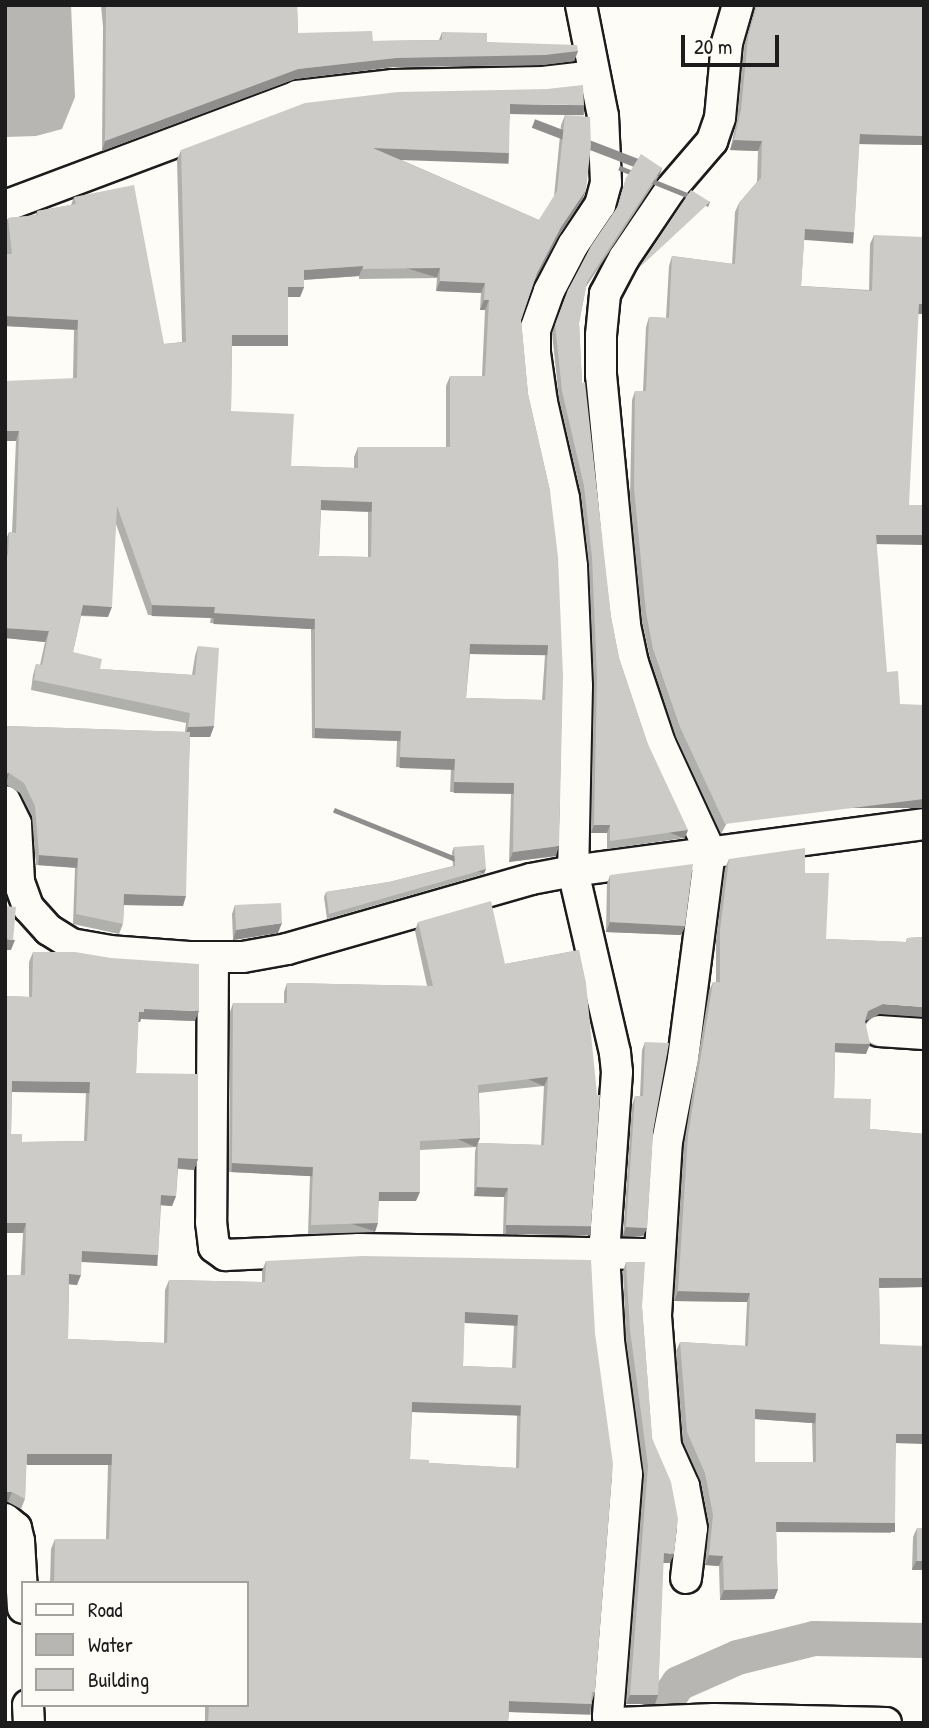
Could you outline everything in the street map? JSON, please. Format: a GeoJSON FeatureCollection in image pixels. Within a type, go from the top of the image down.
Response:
{"type":"FeatureCollection","features":[{"type":"Feature","properties":{"kind":"street"},"geometry":{"type":"LineString","coordinates":[[581,5],[603,116],[606,183],[600,205],[573,245],[549,291],[535,330],[542,401],[564,498],[572,566],[577,685],[573,871],[615,1053],[604,1253],[609,1341],[627,1459],[609,1720],[715,1719],[886,1723]]}},
{"type":"Feature","properties":{"kind":"street"},"geometry":{"type":"LineString","coordinates":[[686,1578],[692,1528],[684,1486],[666,1446],[656,1315],[658,1254],[667,1142],[682,1059],[710,851],[660,743],[633,663],[625,624],[601,375],[601,335],[606,294],[624,258],[670,190],[712,141],[720,118],[727,43],[738,5]]}},
{"type":"Feature","properties":{"kind":"street"},"geometry":{"type":"LineString","coordinates":[[5,206],[297,96],[393,85],[543,82],[595,76]]}},
{"type":"Feature","properties":{"kind":"street"},"geometry":{"type":"LineString","coordinates":[[5,801],[16,824],[19,882],[28,907],[49,930],[71,944],[109,951],[213,957],[243,957],[287,949],[531,879],[573,871],[924,824]]}},
{"type":"Feature","properties":{"kind":"street"},"geometry":{"type":"LineString","coordinates":[[213,957],[211,1222],[214,1247],[225,1255],[359,1249],[658,1254]]}},
{"type":"Feature","properties":{"kind":"street"},"geometry":{"type":"LineString","coordinates":[[879,1031],[924,1034]]}},
{"type":"Feature","properties":{"kind":"street"},"geometry":{"type":"LineString","coordinates":[[5,1520],[16,1528],[21,1581]]}},
{"type":"Feature","properties":{"kind":"water"},"geometry":{"type":"Polygon","coordinates":[[[5,5],[71,5],[75,97],[62,129],[36,136],[5,137],[5,5]]]}},
{"type":"Feature","properties":{"kind":"building"},"geometry":{"type":"Polygon","coordinates":[[[106,5],[297,5],[298,33],[372,31],[373,41],[442,40],[442,32],[487,33],[487,42],[577,45],[578,51],[545,55],[396,58],[298,69],[105,141],[106,5]]]}},
{"type":"Feature","properties":{"kind":"building"},"geometry":{"type":"Polygon","coordinates":[[[757,5],[924,5],[924,136],[860,134],[854,232],[805,229],[801,286],[872,291],[874,235],[924,237],[924,304],[919,304],[909,505],[924,505],[924,535],[876,535],[887,672],[898,671],[900,704],[924,705],[924,799],[725,824],[680,727],[653,649],[646,612],[634,489],[635,391],[646,391],[649,317],[669,318],[672,256],[735,264],[739,203],[761,178],[762,141],[734,140],[741,110],[748,37],[757,5]]]}},
{"type":"Feature","properties":{"kind":"building"},"geometry":{"type":"Polygon","coordinates":[[[583,85],[584,105],[510,104],[509,153],[373,148],[539,220],[557,191],[565,115],[590,117],[591,145],[586,190],[561,227],[537,273],[521,320],[528,394],[550,491],[558,557],[563,676],[559,846],[513,852],[514,783],[454,782],[455,759],[400,757],[401,731],[315,728],[315,619],[214,613],[215,607],[152,605],[117,506],[112,607],[83,605],[73,652],[102,659],[100,669],[195,675],[198,646],[219,648],[214,726],[188,727],[190,713],[34,680],[36,664],[42,665],[49,631],[5,628],[5,555],[8,555],[9,532],[16,533],[19,431],[5,431],[5,381],[77,378],[78,320],[5,316],[5,254],[12,254],[8,218],[38,215],[37,211],[76,204],[74,197],[134,185],[164,344],[186,342],[181,150],[305,103],[398,92],[547,89],[583,85]],[[363,266],[304,270],[304,287],[288,287],[288,335],[232,335],[231,411],[294,414],[291,466],[358,468],[358,447],[450,447],[450,376],[485,376],[489,300],[484,300],[485,283],[440,281],[440,268],[363,269],[363,266]],[[321,500],[319,556],[371,557],[372,502],[321,500]],[[470,644],[466,698],[545,700],[548,645],[470,644]]]}},
{"type":"Feature","properties":{"kind":"building"},"geometry":{"type":"Polygon","coordinates":[[[641,154],[662,168],[587,282],[579,323],[582,383],[585,382],[611,617],[619,658],[647,742],[688,830],[610,841],[610,825],[594,825],[597,677],[592,557],[584,486],[562,391],[555,325],[568,290],[591,246],[618,206],[626,178],[641,154]]]}},
{"type":"Feature","properties":{"kind":"building"},"geometry":{"type":"Polygon","coordinates":[[[691,190],[710,202],[639,268],[691,190]]]}},
{"type":"Feature","properties":{"kind":"building"},"geometry":{"type":"Polygon","coordinates":[[[5,726],[190,732],[186,896],[124,894],[123,924],[76,914],[78,858],[39,855],[35,806],[24,783],[9,773],[5,774],[5,726]]]}},
{"type":"Feature","properties":{"kind":"building"},"geometry":{"type":"Polygon","coordinates":[[[484,845],[486,869],[329,914],[326,892],[389,882],[455,866],[454,847],[484,845]]]}},
{"type":"Feature","properties":{"kind":"building"},"geometry":{"type":"Polygon","coordinates":[[[805,848],[805,873],[829,873],[826,939],[907,942],[907,938],[924,937],[924,1007],[883,1004],[868,1011],[865,1020],[870,1044],[835,1043],[834,1098],[871,1099],[870,1129],[924,1134],[924,1278],[879,1278],[880,1344],[924,1346],[924,1434],[896,1434],[895,1523],[776,1522],[778,1589],[724,1590],[723,1556],[709,1555],[713,1515],[705,1473],[687,1432],[680,1342],[748,1346],[750,1293],[678,1291],[688,1135],[713,982],[720,982],[720,930],[729,859],[805,848]],[[755,1409],[755,1462],[816,1462],[816,1413],[755,1409]]]}},
{"type":"Feature","properties":{"kind":"building"},"geometry":{"type":"Polygon","coordinates":[[[693,864],[685,926],[610,922],[610,875],[693,864]]]}},
{"type":"Feature","properties":{"kind":"building"},"geometry":{"type":"Polygon","coordinates":[[[491,901],[505,964],[579,950],[586,983],[597,1095],[600,1095],[591,1226],[506,1225],[508,1188],[477,1187],[478,1143],[544,1145],[548,1077],[478,1085],[480,1138],[420,1141],[420,1192],[379,1192],[378,1223],[311,1225],[313,1167],[232,1163],[233,1003],[287,1003],[287,983],[433,986],[418,922],[491,901]]]}},
{"type":"Feature","properties":{"kind":"building"},"geometry":{"type":"Polygon","coordinates":[[[281,903],[282,923],[236,930],[235,905],[281,903]]]}},
{"type":"Feature","properties":{"kind":"building"},"geometry":{"type":"Polygon","coordinates":[[[5,906],[16,907],[13,940],[5,939],[5,906]]]}},
{"type":"Feature","properties":{"kind":"building"},"geometry":{"type":"Polygon","coordinates":[[[33,952],[75,952],[111,958],[199,964],[199,1011],[144,1009],[144,1012],[139,1012],[136,1073],[198,1074],[198,1159],[178,1158],[176,1196],[161,1195],[158,1255],[82,1251],[81,1275],[69,1274],[68,1339],[167,1343],[169,1280],[265,1282],[266,1261],[363,1256],[591,1260],[595,1333],[613,1464],[595,1692],[592,1692],[591,1704],[509,1701],[508,1723],[208,1723],[209,1707],[248,1707],[248,1581],[54,1581],[55,1539],[109,1539],[112,1454],[27,1454],[25,1499],[12,1492],[5,1492],[5,1275],[25,1275],[26,1223],[5,1223],[5,996],[32,997],[33,952]],[[12,1081],[11,1134],[22,1134],[22,1142],[87,1141],[90,1082],[12,1081]],[[465,1312],[463,1366],[516,1368],[518,1315],[465,1312]],[[412,1402],[410,1459],[429,1460],[429,1463],[519,1468],[521,1405],[412,1402]]]}},
{"type":"Feature","properties":{"kind":"building"},"geometry":{"type":"Polygon","coordinates":[[[645,1042],[669,1043],[653,1132],[647,1228],[626,1227],[635,1096],[643,1096],[645,1042]]]}},
{"type":"Feature","properties":{"kind":"building"},"geometry":{"type":"Polygon","coordinates":[[[626,1262],[645,1262],[642,1307],[652,1438],[671,1482],[678,1519],[674,1554],[664,1553],[658,1695],[630,1695],[648,1466],[630,1330],[626,1262]]]}},
{"type":"Feature","properties":{"kind":"building"},"geometry":{"type":"Polygon","coordinates":[[[917,1528],[924,1528],[924,1561],[917,1561],[917,1528]]]}},
{"type":"Feature","properties":{"kind":"building"},"geometry":{"type":"Polygon","coordinates":[[[5,1672],[6,1672],[5,1709],[5,1672]]]}},
{"type":"Feature","properties":{"kind":"waterway"},"geometry":{"type":"LineString","coordinates":[[651,1723],[678,1683],[737,1657],[814,1638],[924,1640]]}}]}
